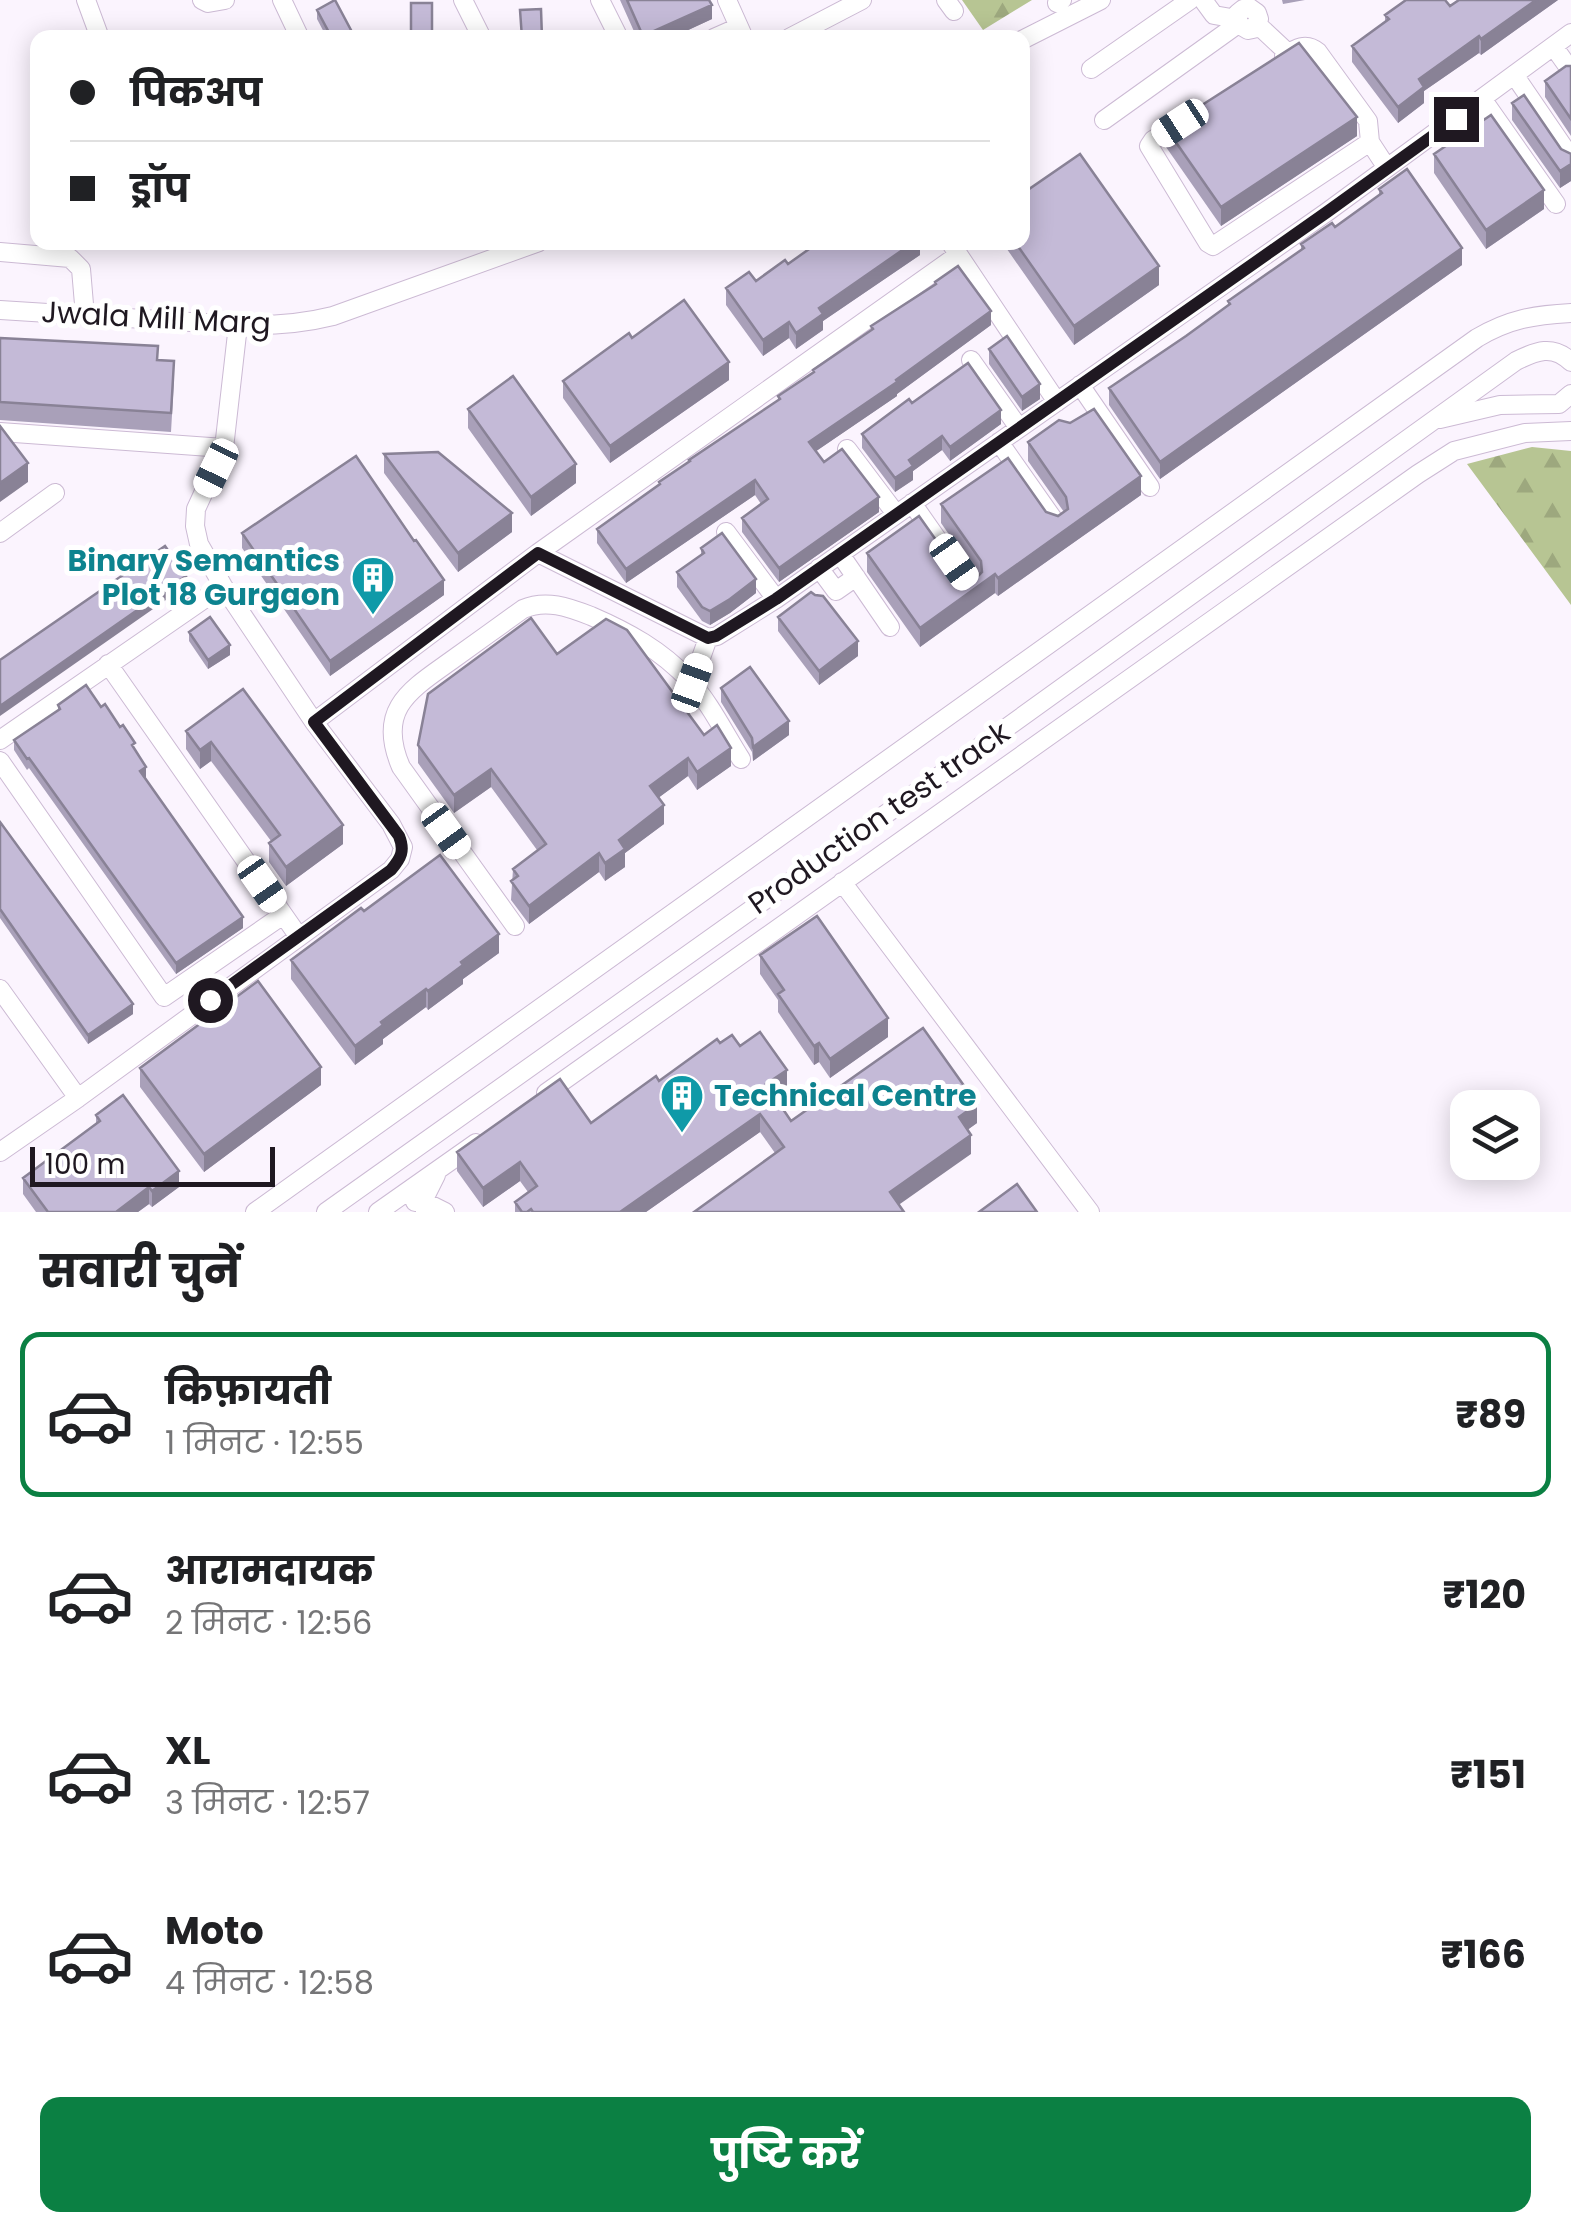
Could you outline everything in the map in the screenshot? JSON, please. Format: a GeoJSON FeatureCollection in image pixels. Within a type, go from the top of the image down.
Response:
{"type":"FeatureCollection","features":[{"type":"Feature","properties":{"kind":"street"},"geometry":{"type":"LineString","coordinates":[[86,0],[97,30]]}},
{"type":"Feature","properties":{"kind":"street"},"geometry":{"type":"LineString","coordinates":[[202,0],[225,0]]}},
{"type":"Feature","properties":{"kind":"street"},"geometry":{"type":"LineString","coordinates":[[282,0],[296,30]]}},
{"type":"Feature","properties":{"kind":"street"},"geometry":{"type":"LineString","coordinates":[[464,0],[478,30]]}},
{"type":"Feature","properties":{"kind":"street"},"geometry":{"type":"LineString","coordinates":[[600,0],[615,30]]}},
{"type":"Feature","properties":{"kind":"street"},"geometry":{"type":"LineString","coordinates":[[726,0],[741,30]]}},
{"type":"Feature","properties":{"kind":"street"},"geometry":{"type":"LineString","coordinates":[[804,30],[862,0]]}},
{"type":"Feature","properties":{"kind":"street"},"geometry":{"type":"LineString","coordinates":[[1030,36],[1101,0]]}},
{"type":"Feature","properties":{"kind":"street"},"geometry":{"type":"LineString","coordinates":[[1091,69],[1190,0]]}},
{"type":"Feature","properties":{"kind":"street"},"geometry":{"type":"LineString","coordinates":[[1203,0],[1214,15],[1246,15]]}},
{"type":"Feature","properties":{"kind":"street"},"geometry":{"type":"LineString","coordinates":[[1246,15],[1280,58],[1303,46],[1318,52],[1368,121],[1370,142],[1387,168]]}},
{"type":"Feature","properties":{"kind":"street"},"geometry":{"type":"LineString","coordinates":[[1104,120],[1246,15]]}},
{"type":"Feature","properties":{"kind":"street"},"geometry":{"type":"LineString","coordinates":[[538,553],[708,638],[726,631],[1057,402],[1483,100],[1571,33]]}},
{"type":"Feature","properties":{"kind":"street"},"geometry":{"type":"LineString","coordinates":[[1554,46],[1571,71]]}},
{"type":"Feature","properties":{"kind":"street"},"geometry":{"type":"LineString","coordinates":[[1515,76],[1571,158]]}},
{"type":"Feature","properties":{"kind":"street"},"geometry":{"type":"LineString","coordinates":[[1483,100],[1556,204]]}},
{"type":"Feature","properties":{"kind":"street"},"geometry":{"type":"LineString","coordinates":[[1198,112],[1149,146],[1213,246],[1370,142]]}},
{"type":"Feature","properties":{"kind":"street","name":"Jwala Mill Marg"},"geometry":{"type":"LineString","coordinates":[[0,310],[238,325],[302,323],[333,316],[517,250]]}},
{"type":"Feature","properties":{"kind":"street"},"geometry":{"type":"LineString","coordinates":[[314,722],[953,250]]}},
{"type":"Feature","properties":{"kind":"street"},"geometry":{"type":"LineString","coordinates":[[955,250],[1057,402]]}},
{"type":"Feature","properties":{"kind":"street"},"geometry":{"type":"LineString","coordinates":[[0,252],[70,258],[81,269],[85,316]]}},
{"type":"Feature","properties":{"kind":"street"},"geometry":{"type":"LineString","coordinates":[[256,1212],[1477,338],[1501,324],[1532,316],[1571,313]]}},
{"type":"Feature","properties":{"kind":"street"},"geometry":{"type":"LineString","coordinates":[[0,1152],[391,870],[400,859],[403,847],[391,824],[314,722],[198,544],[196,509],[224,448],[238,325]]}},
{"type":"Feature","properties":{"kind":"street","name":"Production test track"},"geometry":{"type":"LineString","coordinates":[[326,1212],[1516,361],[1535,351],[1551,350],[1571,362]]}},
{"type":"Feature","properties":{"kind":"street"},"geometry":{"type":"LineString","coordinates":[[972,360],[1019,428]]}},
{"type":"Feature","properties":{"kind":"street"},"geometry":{"type":"LineString","coordinates":[[1080,385],[1090,415],[1150,486]]}},
{"type":"Feature","properties":{"kind":"street","name":"Production test track"},"geometry":{"type":"LineString","coordinates":[[1430,421],[1500,405],[1559,404],[1571,394]]}},
{"type":"Feature","properties":{"kind":"street"},"geometry":{"type":"LineString","coordinates":[[534,1102],[1200,627],[1454,451],[1525,434],[1571,431]]}},
{"type":"Feature","properties":{"kind":"street"},"geometry":{"type":"LineString","coordinates":[[0,432],[224,448]]}},
{"type":"Feature","properties":{"kind":"street"},"geometry":{"type":"LineString","coordinates":[[998,442],[1056,523]]}},
{"type":"Feature","properties":{"kind":"street"},"geometry":{"type":"LineString","coordinates":[[847,448],[970,586]]}},
{"type":"Feature","properties":{"kind":"street"},"geometry":{"type":"LineString","coordinates":[[0,533],[55,493]]}},
{"type":"Feature","properties":{"kind":"street"},"geometry":{"type":"LineString","coordinates":[[726,532],[776,599]]}},
{"type":"Feature","properties":{"kind":"street"},"geometry":{"type":"LineString","coordinates":[[840,554],[890,627]]}},
{"type":"Feature","properties":{"kind":"street"},"geometry":{"type":"LineString","coordinates":[[813,572],[828,594],[856,577]]}},
{"type":"Feature","properties":{"kind":"street"},"geometry":{"type":"LineString","coordinates":[[0,740],[223,586]]}},
{"type":"Feature","properties":{"kind":"street"},"geometry":{"type":"LineString","coordinates":[[515,926],[401,767],[392,738],[393,724],[406,694],[523,610],[548,603],[628,632],[663,656],[692,683],[741,759]]}},
{"type":"Feature","properties":{"kind":"street"},"geometry":{"type":"LineString","coordinates":[[692,683],[708,638]]}},
{"type":"Feature","properties":{"kind":"street"},"geometry":{"type":"LineString","coordinates":[[108,664],[299,937]]}},
{"type":"Feature","properties":{"kind":"street"},"geometry":{"type":"LineString","coordinates":[[0,761],[181,1022]]}},
{"type":"Feature","properties":{"kind":"street"},"geometry":{"type":"LineString","coordinates":[[842,882],[1090,1212]]}},
{"type":"Feature","properties":{"kind":"street"},"geometry":{"type":"LineString","coordinates":[[164,997],[283,915]]}},
{"type":"Feature","properties":{"kind":"street"},"geometry":{"type":"LineString","coordinates":[[0,989],[78,1098]]}},
{"type":"Feature","properties":{"kind":"street"},"geometry":{"type":"LineString","coordinates":[[378,1212],[485,1136]]}},
{"type":"Feature","properties":{"kind":"street"},"geometry":{"type":"LineString","coordinates":[[425,1207],[432,1179],[452,1160]]}},
{"type":"Feature","properties":{"kind":"street"},"geometry":{"type":"LineString","coordinates":[[394,1201],[446,1212]]}},
{"type":"Feature","properties":{"kind":"green space"},"geometry":{"type":"Polygon","coordinates":[[[962,0],[1032,0],[983,30],[962,0]]]}},
{"type":"Feature","properties":{"kind":"green space"},"geometry":{"type":"Polygon","coordinates":[[[1532,447],[1571,451],[1571,605],[1467,464],[1532,447]]]}},
{"type":"Feature","properties":{"kind":"building"},"geometry":{"type":"Polygon","coordinates":[[[335,0],[351,30],[328,30],[317,10],[335,0]]]}},
{"type":"Feature","properties":{"kind":"building"},"geometry":{"type":"Polygon","coordinates":[[[627,0],[709,0],[712,5],[656,30],[640,30],[627,0]]]}},
{"type":"Feature","properties":{"kind":"building"},"geometry":{"type":"Polygon","coordinates":[[[1406,0],[1445,0],[1450,6],[1459,0],[1536,0],[1419,79],[1424,87],[1398,107],[1352,46],[1389,19],[1385,15],[1406,0]]]}},
{"type":"Feature","properties":{"kind":"building"},"geometry":{"type":"Polygon","coordinates":[[[411,3],[432,3],[432,30],[411,30],[411,3]]]}},
{"type":"Feature","properties":{"kind":"building"},"geometry":{"type":"Polygon","coordinates":[[[541,9],[542,30],[521,30],[520,10],[541,9]]]}},
{"type":"Feature","properties":{"kind":"building"},"geometry":{"type":"Polygon","coordinates":[[[1299,43],[1357,117],[1221,207],[1166,128],[1299,43]]]}},
{"type":"Feature","properties":{"kind":"building"},"geometry":{"type":"Polygon","coordinates":[[[1571,66],[1571,119],[1545,81],[1571,66]]]}},
{"type":"Feature","properties":{"kind":"building"},"geometry":{"type":"Polygon","coordinates":[[[1524,95],[1561,149],[1571,154],[1571,164],[1560,171],[1512,103],[1524,95]]]}},
{"type":"Feature","properties":{"kind":"building"},"geometry":{"type":"Polygon","coordinates":[[[1491,115],[1544,190],[1486,230],[1434,154],[1491,115]]]}},
{"type":"Feature","properties":{"kind":"building"},"geometry":{"type":"Polygon","coordinates":[[[1080,154],[1159,266],[1074,326],[1021,250],[1030,250],[1030,188],[1080,154]]]}},
{"type":"Feature","properties":{"kind":"building"},"geometry":{"type":"Polygon","coordinates":[[[1407,169],[1462,248],[1160,462],[1109,388],[1230,304],[1228,301],[1304,248],[1301,244],[1332,223],[1335,227],[1382,193],[1379,189],[1407,169]]]}},
{"type":"Feature","properties":{"kind":"building"},"geometry":{"type":"Polygon","coordinates":[[[808,250],[902,250],[819,308],[823,314],[796,333],[789,322],[763,340],[726,288],[749,272],[756,281],[785,260],[788,264],[808,250]]]}},
{"type":"Feature","properties":{"kind":"building"},"geometry":{"type":"Polygon","coordinates":[[[958,266],[991,311],[809,442],[824,462],[842,449],[879,497],[779,568],[742,518],[768,499],[755,480],[626,569],[597,529],[958,266]]]}},
{"type":"Feature","properties":{"kind":"building"},"geometry":{"type":"Polygon","coordinates":[[[684,300],[729,362],[610,446],[563,381],[629,333],[632,338],[684,300]]]}},
{"type":"Feature","properties":{"kind":"building"},"geometry":{"type":"Polygon","coordinates":[[[1007,336],[1040,384],[1022,397],[989,349],[1007,336]]]}},
{"type":"Feature","properties":{"kind":"building"},"geometry":{"type":"Polygon","coordinates":[[[0,338],[158,346],[157,360],[174,361],[171,413],[0,402],[0,338]]]}},
{"type":"Feature","properties":{"kind":"building"},"geometry":{"type":"Polygon","coordinates":[[[968,363],[1001,410],[950,447],[942,436],[909,460],[913,466],[895,478],[862,434],[968,363]]]}},
{"type":"Feature","properties":{"kind":"building"},"geometry":{"type":"Polygon","coordinates":[[[513,376],[576,464],[531,497],[468,409],[513,376]]]}},
{"type":"Feature","properties":{"kind":"building"},"geometry":{"type":"Polygon","coordinates":[[[1094,409],[1141,476],[998,578],[995,574],[920,628],[867,553],[919,516],[960,574],[966,579],[976,578],[982,572],[981,561],[941,504],[1008,458],[1046,512],[1058,516],[1068,509],[1066,497],[1028,442],[1059,420],[1070,423],[1094,409]]]}},
{"type":"Feature","properties":{"kind":"building"},"geometry":{"type":"Polygon","coordinates":[[[0,426],[28,463],[0,483],[0,426]]]}},
{"type":"Feature","properties":{"kind":"building"},"geometry":{"type":"Polygon","coordinates":[[[438,452],[512,513],[458,553],[384,454],[438,452]]]}},
{"type":"Feature","properties":{"kind":"building"},"geometry":{"type":"Polygon","coordinates":[[[356,456],[444,580],[330,661],[242,533],[356,456]]]}},
{"type":"Feature","properties":{"kind":"building"},"geometry":{"type":"Polygon","coordinates":[[[722,533],[756,579],[710,611],[702,607],[677,572],[704,553],[701,548],[722,533]]]}},
{"type":"Feature","properties":{"kind":"building"},"geometry":{"type":"Polygon","coordinates":[[[165,546],[186,576],[0,706],[0,660],[165,546]]]}},
{"type":"Feature","properties":{"kind":"building"},"geometry":{"type":"Polygon","coordinates":[[[811,592],[823,596],[858,641],[819,671],[778,617],[811,592]]]}},
{"type":"Feature","properties":{"kind":"building"},"geometry":{"type":"Polygon","coordinates":[[[210,617],[230,645],[208,660],[189,632],[210,617]]]}},
{"type":"Feature","properties":{"kind":"building"},"geometry":{"type":"Polygon","coordinates":[[[531,618],[557,654],[606,619],[627,630],[704,735],[717,725],[731,748],[697,772],[688,758],[650,786],[664,805],[619,840],[625,849],[605,863],[599,853],[529,906],[511,881],[518,876],[513,869],[546,844],[491,769],[454,795],[418,745],[428,694],[531,618]]]}},
{"type":"Feature","properties":{"kind":"building"},"geometry":{"type":"Polygon","coordinates":[[[750,667],[789,721],[753,747],[752,738],[721,688],[750,667]]]}},
{"type":"Feature","properties":{"kind":"building"},"geometry":{"type":"Polygon","coordinates":[[[86,685],[101,707],[105,704],[120,727],[123,725],[146,767],[140,771],[243,917],[176,963],[14,740],[60,709],[58,705],[86,685]]]}},
{"type":"Feature","properties":{"kind":"building"},"geometry":{"type":"Polygon","coordinates":[[[243,689],[343,825],[286,867],[269,843],[280,835],[211,742],[200,750],[186,731],[243,689]]]}},
{"type":"Feature","properties":{"kind":"building"},"geometry":{"type":"Polygon","coordinates":[[[0,822],[133,1004],[88,1035],[0,909],[0,822]]]}},
{"type":"Feature","properties":{"kind":"building"},"geometry":{"type":"Polygon","coordinates":[[[440,855],[499,934],[355,1046],[291,960],[440,855]]]}},
{"type":"Feature","properties":{"kind":"building"},"geometry":{"type":"Polygon","coordinates":[[[817,916],[888,1018],[830,1059],[819,1043],[814,1046],[778,994],[784,990],[760,955],[817,916]]]}},
{"type":"Feature","properties":{"kind":"building"},"geometry":{"type":"Polygon","coordinates":[[[258,981],[321,1067],[204,1154],[140,1068],[258,981]]]}},
{"type":"Feature","properties":{"kind":"building"},"geometry":{"type":"Polygon","coordinates":[[[923,1028],[977,1104],[959,1117],[971,1135],[890,1192],[904,1212],[694,1212],[784,1147],[760,1114],[620,1212],[522,1212],[515,1202],[537,1186],[520,1162],[483,1188],[457,1152],[560,1079],[591,1123],[656,1076],[659,1081],[717,1039],[720,1043],[732,1035],[740,1046],[760,1032],[787,1070],[766,1084],[791,1121],[923,1028]]]}},
{"type":"Feature","properties":{"kind":"building"},"geometry":{"type":"Polygon","coordinates":[[[123,1095],[179,1171],[116,1212],[48,1212],[23,1178],[100,1121],[96,1115],[123,1095]]]}},
{"type":"Feature","properties":{"kind":"building"},"geometry":{"type":"Polygon","coordinates":[[[1017,1184],[1037,1212],[979,1212],[1017,1184]]]}},
{"type":"Feature","properties":{"kind":"place","name":"Binary Semantics Plot 18 Gurgaon"},"geometry":{"type":"Point","coordinates":[373,616]}},
{"type":"Feature","properties":{"kind":"place","name":"Technical Centre"},"geometry":{"type":"Point","coordinates":[682,1134]}},
{"type":"Feature","properties":{"kind":"route"},"geometry":{"type":"LineString","coordinates":[[210,1000],[391,870],[400,859],[403,847],[399,836],[314,722],[538,553],[708,638],[716,636],[776,599],[1456,119]]}}]}
